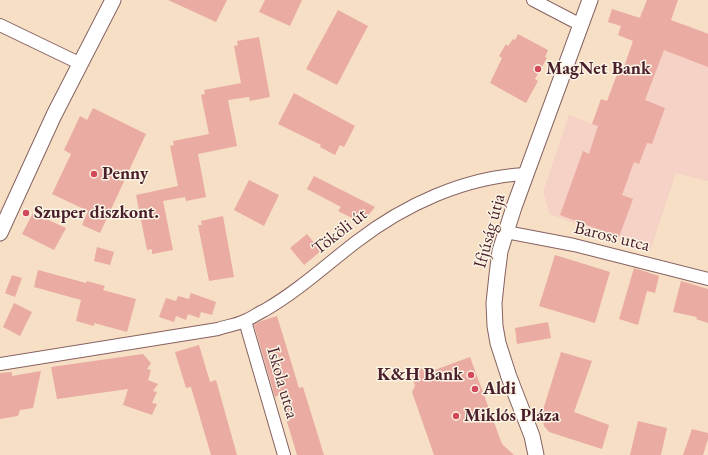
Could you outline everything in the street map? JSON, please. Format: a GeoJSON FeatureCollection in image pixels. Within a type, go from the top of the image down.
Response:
{"type":"FeatureCollection","features":[{"type":"Feature","properties":{"kind":"street"},"geometry":{"type":"LineString","coordinates":[[0,233],[5,210],[112,0]]}},
{"type":"Feature","properties":{"kind":"street"},"geometry":{"type":"LineString","coordinates":[[533,0],[581,25]]}},
{"type":"Feature","properties":{"kind":"street"},"geometry":{"type":"LineString","coordinates":[[526,174],[590,0]]}},
{"type":"Feature","properties":{"kind":"street"},"geometry":{"type":"LineString","coordinates":[[0,25],[79,63]]}},
{"type":"Feature","properties":{"kind":"street","name":"Ifjúság útja"},"geometry":{"type":"LineString","coordinates":[[526,174],[500,251],[494,303],[495,326],[498,344],[503,362],[532,436],[536,455]]}},
{"type":"Feature","properties":{"kind":"street","name":"Tököli út"},"geometry":{"type":"LineString","coordinates":[[0,364],[218,329],[245,321],[280,301],[303,285],[357,241],[393,216],[434,196],[469,184],[491,178],[526,174]]}},
{"type":"Feature","properties":{"kind":"street","name":"Baross utca"},"geometry":{"type":"LineString","coordinates":[[506,232],[581,247],[708,279]]}},
{"type":"Feature","properties":{"kind":"street","name":"Iskola utca"},"geometry":{"type":"LineString","coordinates":[[245,321],[284,455]]}},
{"type":"Feature","properties":{"kind":"street","name":"Ifjúság útja"},"geometry":{"type":"LineString","coordinates":[[532,436],[545,455]]}},
{"type":"Feature","properties":{"kind":"shaded area"},"geometry":{"type":"Polygon","coordinates":[[[678,0],[667,30],[679,34],[683,24],[708,33],[708,181],[676,173],[650,251],[550,214],[543,192],[569,115],[592,124],[601,99],[607,101],[618,72],[622,73],[633,41],[618,35],[621,26],[608,22],[612,9],[639,18],[642,10],[652,13],[655,5],[646,1],[678,0]]]}},
{"type":"Feature","properties":{"kind":"building"},"geometry":{"type":"Polygon","coordinates":[[[168,0],[227,0],[216,22],[168,0]]]}},
{"type":"Feature","properties":{"kind":"building"},"geometry":{"type":"Polygon","coordinates":[[[265,0],[302,0],[290,26],[259,12],[265,0]]]}},
{"type":"Feature","properties":{"kind":"building"},"geometry":{"type":"Polygon","coordinates":[[[647,0],[678,0],[671,20],[708,34],[708,67],[664,50],[645,100],[665,108],[652,144],[647,143],[639,164],[634,162],[622,195],[633,199],[619,237],[560,215],[583,151],[589,154],[598,126],[592,124],[601,99],[607,101],[618,72],[622,73],[633,41],[618,35],[621,26],[608,22],[612,9],[640,18],[647,0]]]}},
{"type":"Feature","properties":{"kind":"building"},"geometry":{"type":"Polygon","coordinates":[[[338,10],[368,26],[337,85],[306,69],[338,10]]]}},
{"type":"Feature","properties":{"kind":"building"},"geometry":{"type":"Polygon","coordinates":[[[518,34],[548,50],[545,57],[547,58],[535,79],[538,81],[526,103],[490,83],[502,58],[499,56],[506,44],[508,46],[513,39],[515,40],[518,34]]]}},
{"type":"Feature","properties":{"kind":"building"},"geometry":{"type":"Polygon","coordinates":[[[259,37],[270,97],[250,101],[249,97],[228,100],[237,146],[198,154],[206,197],[186,201],[185,197],[163,201],[173,250],[152,254],[152,249],[147,250],[136,195],[178,186],[170,146],[174,145],[173,141],[209,134],[201,95],[205,94],[204,90],[241,83],[234,46],[238,45],[237,41],[259,37]]]}},
{"type":"Feature","properties":{"kind":"building"},"geometry":{"type":"Polygon","coordinates":[[[294,93],[355,126],[344,147],[340,145],[335,155],[320,147],[321,145],[278,124],[294,93]]]}},
{"type":"Feature","properties":{"kind":"building","name":"Penny"},"geometry":{"type":"Polygon","coordinates":[[[93,108],[146,134],[100,233],[82,225],[88,211],[52,194],[71,154],[64,150],[80,116],[87,120],[93,108]]]}},
{"type":"Feature","properties":{"kind":"building"},"geometry":{"type":"Polygon","coordinates":[[[314,176],[375,207],[362,223],[338,211],[341,207],[307,189],[314,176]]]}},
{"type":"Feature","properties":{"kind":"building"},"geometry":{"type":"Polygon","coordinates":[[[249,180],[279,195],[264,226],[234,210],[249,180]]]}},
{"type":"Feature","properties":{"kind":"building"},"geometry":{"type":"Polygon","coordinates":[[[33,213],[66,228],[54,250],[22,234],[33,213]]]}},
{"type":"Feature","properties":{"kind":"building"},"geometry":{"type":"Polygon","coordinates":[[[223,216],[234,277],[209,281],[198,225],[202,225],[201,221],[223,216]]]}},
{"type":"Feature","properties":{"kind":"building"},"geometry":{"type":"Polygon","coordinates":[[[307,234],[321,251],[304,265],[290,248],[307,234]]]}},
{"type":"Feature","properties":{"kind":"building"},"geometry":{"type":"Polygon","coordinates":[[[97,247],[114,252],[110,265],[94,261],[97,247]]]}},
{"type":"Feature","properties":{"kind":"building"},"geometry":{"type":"Polygon","coordinates":[[[555,255],[610,272],[595,323],[539,306],[555,255]]]}},
{"type":"Feature","properties":{"kind":"building"},"geometry":{"type":"Polygon","coordinates":[[[634,268],[659,276],[655,293],[647,291],[638,325],[619,319],[634,268]]]}},
{"type":"Feature","properties":{"kind":"building"},"geometry":{"type":"Polygon","coordinates":[[[38,270],[86,283],[87,281],[105,286],[103,290],[136,299],[127,332],[94,323],[94,326],[76,321],[81,300],[34,287],[38,270]]]}},
{"type":"Feature","properties":{"kind":"building"},"geometry":{"type":"Polygon","coordinates":[[[12,275],[22,278],[15,297],[5,293],[12,275]]]}},
{"type":"Feature","properties":{"kind":"building"},"geometry":{"type":"Polygon","coordinates":[[[681,281],[708,289],[708,323],[696,319],[697,317],[673,312],[681,281]]]}},
{"type":"Feature","properties":{"kind":"building"},"geometry":{"type":"Polygon","coordinates":[[[191,293],[216,302],[212,315],[201,312],[199,318],[188,314],[186,320],[176,316],[174,322],[159,317],[166,298],[176,301],[178,296],[189,299],[191,293]]]}},
{"type":"Feature","properties":{"kind":"building"},"geometry":{"type":"Polygon","coordinates":[[[14,303],[32,312],[20,336],[3,327],[14,303]]]}},
{"type":"Feature","properties":{"kind":"building"},"geometry":{"type":"Polygon","coordinates":[[[277,316],[299,388],[303,387],[324,455],[297,455],[279,395],[275,397],[254,325],[277,316]]]}},
{"type":"Feature","properties":{"kind":"building"},"geometry":{"type":"Polygon","coordinates":[[[548,322],[551,338],[517,344],[515,328],[548,322]]]}},
{"type":"Feature","properties":{"kind":"building"},"geometry":{"type":"Polygon","coordinates":[[[199,345],[210,382],[216,380],[237,455],[211,455],[191,387],[186,388],[175,352],[199,345]]]}},
{"type":"Feature","properties":{"kind":"building"},"geometry":{"type":"Polygon","coordinates":[[[561,352],[592,361],[574,412],[609,425],[602,449],[549,432],[544,426],[542,417],[543,410],[561,352]]]}},
{"type":"Feature","properties":{"kind":"building"},"geometry":{"type":"Polygon","coordinates":[[[143,354],[151,363],[147,369],[151,370],[148,380],[158,384],[153,391],[157,392],[152,403],[157,404],[152,415],[123,405],[128,389],[57,399],[51,367],[143,354]]]}},
{"type":"Feature","properties":{"kind":"building","name":"Miklós Pláza"},"geometry":{"type":"Polygon","coordinates":[[[470,357],[502,444],[514,455],[434,455],[412,392],[415,386],[411,373],[423,368],[424,374],[470,357]]]}},
{"type":"Feature","properties":{"kind":"building"},"geometry":{"type":"Polygon","coordinates":[[[41,371],[33,408],[20,410],[18,416],[0,419],[0,373],[12,372],[12,376],[41,371]]]}},
{"type":"Feature","properties":{"kind":"building"},"geometry":{"type":"Polygon","coordinates":[[[638,421],[667,428],[661,455],[630,455],[638,421]]]}},
{"type":"Feature","properties":{"kind":"building"},"geometry":{"type":"Polygon","coordinates":[[[692,429],[708,433],[708,439],[703,455],[683,455],[692,429]]]}},
{"type":"Feature","properties":{"kind":"place","name":"MagNet Bank"},"geometry":{"type":"Point","coordinates":[538,69]}},
{"type":"Feature","properties":{"kind":"place","name":"Penny"},"geometry":{"type":"Point","coordinates":[94,174]}},
{"type":"Feature","properties":{"kind":"place","name":"Szuper diszkont."},"geometry":{"type":"Point","coordinates":[26,213]}},
{"type":"Feature","properties":{"kind":"place","name":"K&H Bank"},"geometry":{"type":"Point","coordinates":[471,375]}},
{"type":"Feature","properties":{"kind":"place","name":"Aldi"},"geometry":{"type":"Point","coordinates":[475,389]}},
{"type":"Feature","properties":{"kind":"place","name":"Miklós Pláza"},"geometry":{"type":"Point","coordinates":[456,416]}}]}
